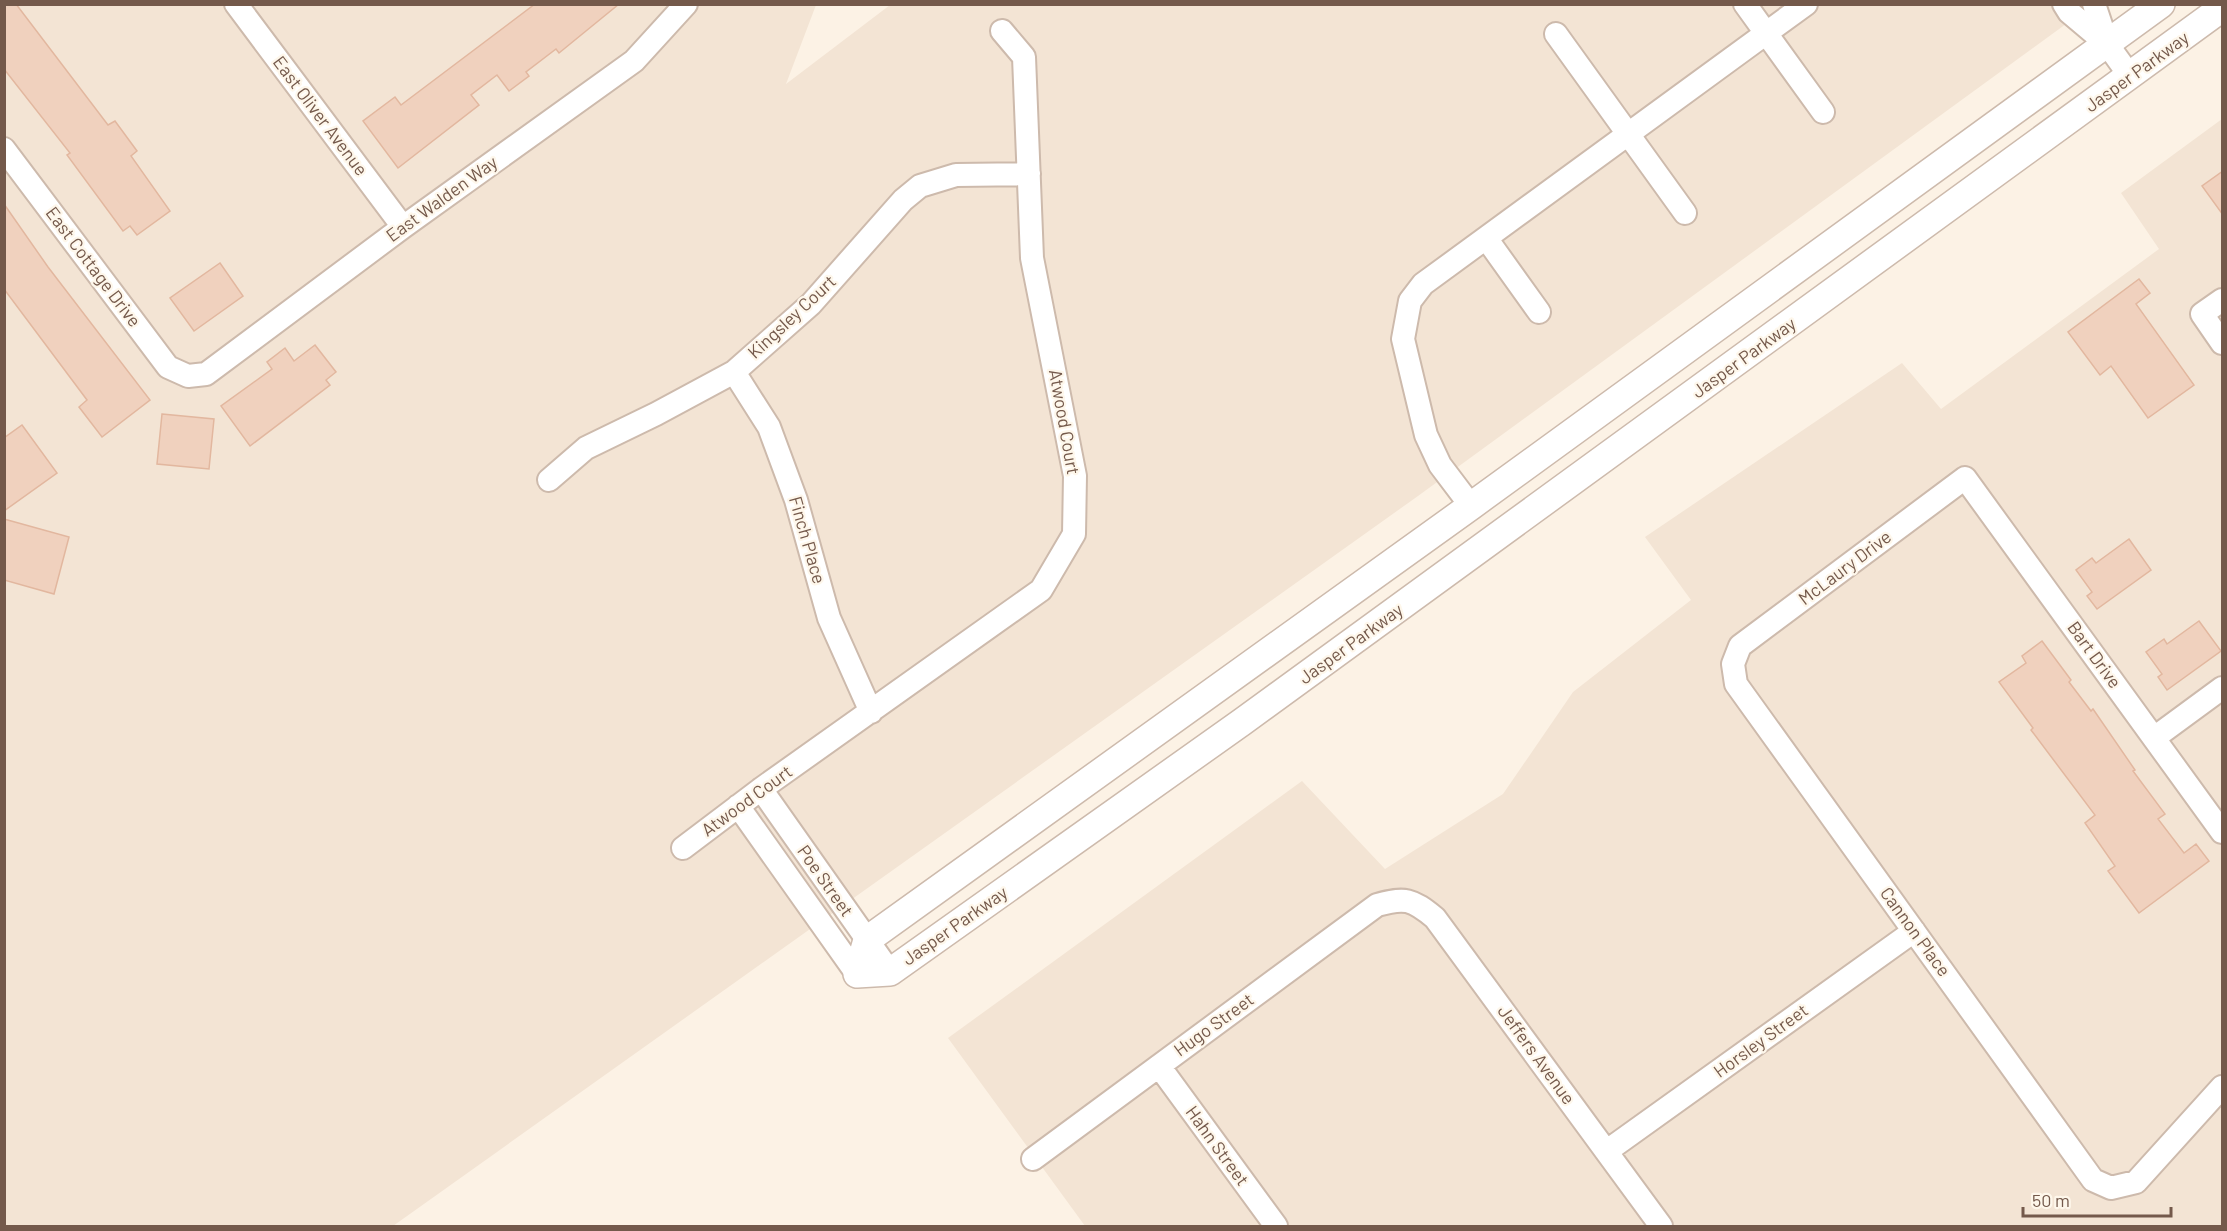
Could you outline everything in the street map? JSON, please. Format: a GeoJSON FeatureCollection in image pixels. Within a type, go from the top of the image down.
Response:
{"type":"FeatureCollection","features":[{"type":"Feature","properties":{"kind":"street","name":"East Oliver Avenue"},"geometry":{"type":"LineString","coordinates":[[236,4],[404,227]]}},
{"type":"Feature","properties":{"kind":"street","name":"East Walden Way"},"geometry":{"type":"LineString","coordinates":[[188,376],[206,375],[404,227],[634,61],[686,4]]}},
{"type":"Feature","properties":{"kind":"street"},"geometry":{"type":"LineString","coordinates":[[1745,4],[1823,112]]}},
{"type":"Feature","properties":{"kind":"street"},"geometry":{"type":"LineString","coordinates":[[1470,506],[1440,465],[1426,435],[1403,339],[1410,302],[1423,284],[1806,4]]}},
{"type":"Feature","properties":{"kind":"street"},"geometry":{"type":"LineString","coordinates":[[2064,4],[2069,12],[2108,44]]}},
{"type":"Feature","properties":{"kind":"street"},"geometry":{"type":"LineString","coordinates":[[2094,4],[2108,44],[2130,76]]}},
{"type":"Feature","properties":{"kind":"street"},"geometry":{"type":"LineString","coordinates":[[857,974],[867,940],[2162,4]]}},
{"type":"Feature","properties":{"kind":"street","name":"Jasper Parkway"},"geometry":{"type":"LineString","coordinates":[[857,974],[890,972],[1242,722],[2223,8]]}},
{"type":"Feature","properties":{"kind":"street","name":"Atwood Court"},"geometry":{"type":"LineString","coordinates":[[684,848],[761,789],[1041,590],[1074,534],[1076,476],[1032,258],[1024,57],[1002,31]]}},
{"type":"Feature","properties":{"kind":"street"},"geometry":{"type":"LineString","coordinates":[[1556,34],[1686,213]]}},
{"type":"Feature","properties":{"kind":"street","name":"East Cottage Drive"},"geometry":{"type":"LineString","coordinates":[[4,149],[168,367],[188,376]]}},
{"type":"Feature","properties":{"kind":"street","name":"Kingsley Court"},"geometry":{"type":"LineString","coordinates":[[549,480],[586,448],[734,372],[811,304],[903,201],[920,186],[956,175],[1029,174]]}},
{"type":"Feature","properties":{"kind":"street"},"geometry":{"type":"LineString","coordinates":[[1486,238],[1539,312]]}},
{"type":"Feature","properties":{"kind":"street"},"geometry":{"type":"LineString","coordinates":[[2223,300],[2202,314],[2223,343]]}},
{"type":"Feature","properties":{"kind":"street","name":"Finch Place"},"geometry":{"type":"LineString","coordinates":[[734,372],[769,427],[796,500],[829,618],[870,711]]}},
{"type":"Feature","properties":{"kind":"street","name":"McLaury Drive"},"geometry":{"type":"LineString","coordinates":[[1733,664],[1740,646],[1965,478]]}},
{"type":"Feature","properties":{"kind":"street","name":"Bart Drive"},"geometry":{"type":"LineString","coordinates":[[1965,478],[2223,832]]}},
{"type":"Feature","properties":{"kind":"street","name":"Cannon Place"},"geometry":{"type":"LineString","coordinates":[[1733,664],[1736,684],[2093,1180],[2111,1188],[2136,1182],[2223,1087]]}},
{"type":"Feature","properties":{"kind":"street"},"geometry":{"type":"LineString","coordinates":[[2154,738],[2223,688]]}},
{"type":"Feature","properties":{"kind":"street","name":"Poe Street"},"geometry":{"type":"LineString","coordinates":[[761,789],[890,972]]}},
{"type":"Feature","properties":{"kind":"street","name":"Poe Street"},"geometry":{"type":"LineString","coordinates":[[738,806],[857,974]]}},
{"type":"Feature","properties":{"kind":"street","name":"Hugo Street"},"geometry":{"type":"LineString","coordinates":[[1033,1159],[1377,905],[1399,899]]}},
{"type":"Feature","properties":{"kind":"street","name":"Jeffers Avenue"},"geometry":{"type":"LineString","coordinates":[[1399,899],[1419,905],[1435,918],[1661,1227]]}},
{"type":"Feature","properties":{"kind":"street","name":"Horsley Street"},"geometry":{"type":"LineString","coordinates":[[1607,1151],[1914,931]]}},
{"type":"Feature","properties":{"kind":"street","name":"Hahn Street"},"geometry":{"type":"LineString","coordinates":[[1159,1066],[1276,1227]]}},
{"type":"Feature","properties":{"kind":"shaded area"},"geometry":{"type":"Polygon","coordinates":[[[5,5],[816,5],[786,84],[890,5],[2092,5],[1418,496],[393,1226],[5,1226],[5,5]]]}},
{"type":"Feature","properties":{"kind":"shaded area"},"geometry":{"type":"Polygon","coordinates":[[[2222,119],[2222,1226],[1085,1226],[948,1038],[1302,781],[1385,869],[1503,794],[1573,692],[1691,600],[1645,537],[1902,363],[1941,409],[2159,249],[2121,193],[2222,119]]]}},
{"type":"Feature","properties":{"kind":"building"},"geometry":{"type":"Polygon","coordinates":[[[4,4],[16,4],[108,125],[115,121],[137,151],[131,156],[170,211],[137,235],[130,226],[123,231],[67,155],[70,153],[4,69],[4,4]]]}},
{"type":"Feature","properties":{"kind":"building"},"geometry":{"type":"Polygon","coordinates":[[[535,4],[619,4],[559,53],[556,49],[526,72],[529,76],[509,91],[497,75],[471,95],[479,105],[398,168],[363,121],[395,97],[401,105],[535,4]]]}},
{"type":"Feature","properties":{"kind":"building"},"geometry":{"type":"Polygon","coordinates":[[[2223,171],[2223,215],[2202,186],[2223,171]]]}},
{"type":"Feature","properties":{"kind":"building"},"geometry":{"type":"Polygon","coordinates":[[[4,204],[48,267],[150,400],[102,437],[79,407],[87,400],[4,289],[4,204]]]}},
{"type":"Feature","properties":{"kind":"building"},"geometry":{"type":"Polygon","coordinates":[[[220,263],[243,296],[194,331],[170,298],[220,263]]]}},
{"type":"Feature","properties":{"kind":"building"},"geometry":{"type":"Polygon","coordinates":[[[2139,279],[2150,293],[2136,304],[2194,385],[2148,418],[2111,366],[2100,375],[2068,332],[2139,279]]]}},
{"type":"Feature","properties":{"kind":"building"},"geometry":{"type":"Polygon","coordinates":[[[315,345],[336,372],[326,380],[330,385],[250,446],[221,406],[272,369],[267,362],[285,348],[294,361],[315,345]]]}},
{"type":"Feature","properties":{"kind":"building"},"geometry":{"type":"Polygon","coordinates":[[[162,414],[214,419],[209,469],[157,464],[162,414]]]}},
{"type":"Feature","properties":{"kind":"building"},"geometry":{"type":"Polygon","coordinates":[[[22,425],[57,473],[4,511],[4,438],[22,425]]]}},
{"type":"Feature","properties":{"kind":"building"},"geometry":{"type":"Polygon","coordinates":[[[4,519],[69,537],[54,594],[4,580],[4,519]]]}},
{"type":"Feature","properties":{"kind":"building"},"geometry":{"type":"Polygon","coordinates":[[[2129,539],[2151,570],[2097,609],[2087,596],[2092,592],[2076,570],[2092,558],[2096,563],[2129,539]]]}},
{"type":"Feature","properties":{"kind":"building"},"geometry":{"type":"Polygon","coordinates":[[[2199,621],[2221,651],[2167,690],[2158,677],[2162,674],[2146,652],[2164,639],[2167,644],[2199,621]]]}},
{"type":"Feature","properties":{"kind":"building"},"geometry":{"type":"Polygon","coordinates":[[[2042,641],[2071,680],[2069,682],[2091,711],[2093,709],[2135,770],[2133,771],[2165,814],[2158,819],[2184,853],[2196,844],[2209,861],[2139,913],[2108,871],[2115,866],[2085,823],[2095,815],[2031,730],[2033,728],[1999,682],[2026,663],[2022,656],[2042,641]]]}}]}
